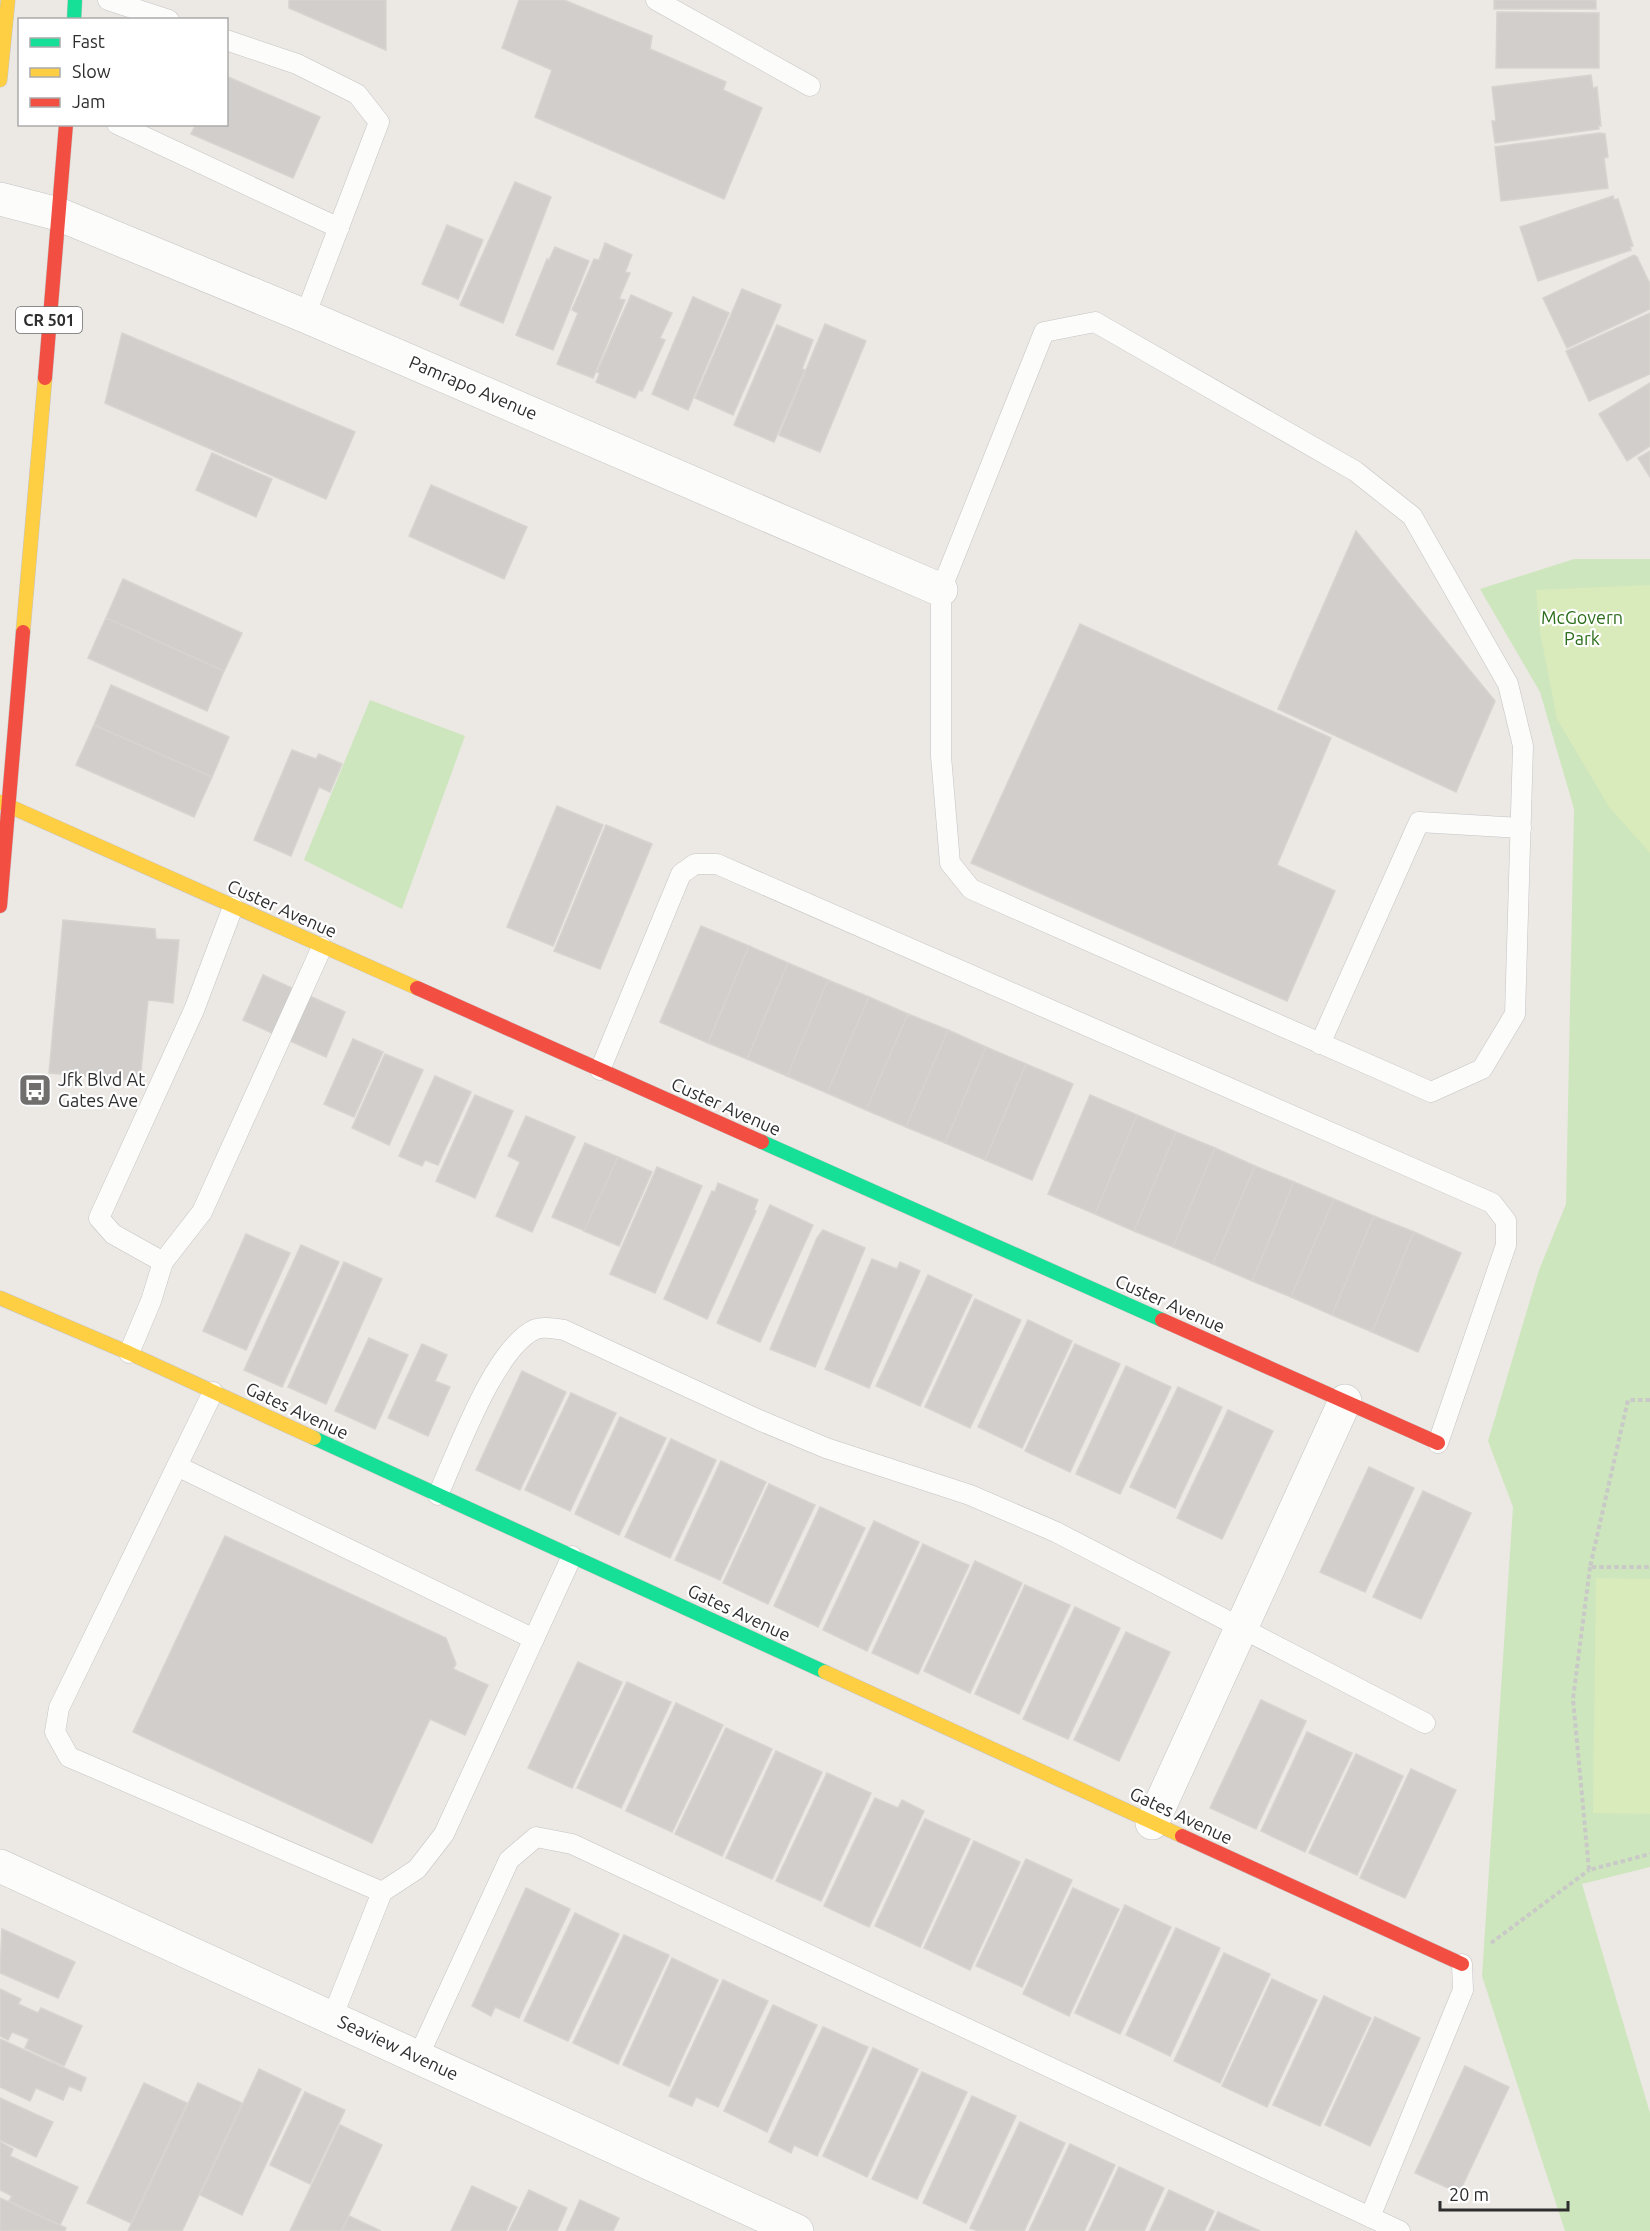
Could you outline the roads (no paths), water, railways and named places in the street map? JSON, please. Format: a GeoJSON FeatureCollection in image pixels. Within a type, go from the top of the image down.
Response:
{"type":"FeatureCollection","features":[{"type":"Feature","properties":{"kind":"street"},"geometry":{"type":"LineString","coordinates":[[0,80],[8,0]]}},
{"type":"Feature","properties":{"kind":"street"},"geometry":{"type":"LineString","coordinates":[[74,18],[75,0]]}},
{"type":"Feature","properties":{"kind":"street","name":"CR 501"},"geometry":{"type":"LineString","coordinates":[[0,906],[4,804],[66,126]]}},
{"type":"Feature","properties":{"kind":"street","name":"Pamrapo Avenue"},"geometry":{"type":"LineString","coordinates":[[0,199],[58,214],[305,316],[941,590]]}},
{"type":"Feature","properties":{"kind":"street","name":"Custer Avenue"},"geometry":{"type":"LineString","coordinates":[[4,804],[1438,1443]]}},
{"type":"Feature","properties":{"kind":"street","name":"Gates Avenue"},"geometry":{"type":"LineString","coordinates":[[0,1298],[129,1353],[1462,1965]]}},
{"type":"Feature","properties":{"kind":"street"},"geometry":{"type":"LineString","coordinates":[[1152,1823],[1345,1401]]}},
{"type":"Feature","properties":{"kind":"street","name":"Seaview Avenue"},"geometry":{"type":"LineString","coordinates":[[0,1866],[797,2231]]}},
{"type":"Feature","properties":{"kind":"lane"},"geometry":{"type":"LineString","coordinates":[[108,0],[163,18]]}},
{"type":"Feature","properties":{"kind":"lane"},"geometry":{"type":"LineString","coordinates":[[656,0],[810,86]]}},
{"type":"Feature","properties":{"kind":"lane"},"geometry":{"type":"LineString","coordinates":[[228,41],[297,64],[357,94],[379,122],[305,316]]}},
{"type":"Feature","properties":{"kind":"lane"},"geometry":{"type":"LineString","coordinates":[[121,126],[339,228]]}},
{"type":"Feature","properties":{"kind":"lane"},"geometry":{"type":"LineString","coordinates":[[1095,322],[1355,471],[1412,516],[1508,684],[1523,746],[1521,828],[1515,1014],[1482,1070],[1431,1092],[972,889],[950,863],[941,756],[941,590],[1044,332],[1095,322]]}},
{"type":"Feature","properties":{"kind":"lane"},"geometry":{"type":"LineString","coordinates":[[1320,1044],[1419,822],[1521,828]]}},
{"type":"Feature","properties":{"kind":"lane"},"geometry":{"type":"LineString","coordinates":[[600,1071],[681,874],[695,864],[717,864],[1492,1203],[1506,1221],[1506,1245],[1438,1443]]}},
{"type":"Feature","properties":{"kind":"lane"},"geometry":{"type":"LineString","coordinates":[[163,1262],[113,1234],[99,1218],[194,1010],[233,908]]}},
{"type":"Feature","properties":{"kind":"lane"},"geometry":{"type":"LineString","coordinates":[[129,1353],[151,1302],[163,1262],[202,1212],[322,947]]}},
{"type":"Feature","properties":{"kind":"lane"},"geometry":{"type":"LineString","coordinates":[[438,1495],[495,1371],[522,1337],[539,1327],[564,1330],[759,1420],[826,1448],[970,1495],[1045,1528],[1242,1627],[1425,1723]]}},
{"type":"Feature","properties":{"kind":"lane"},"geometry":{"type":"LineString","coordinates":[[213,1392],[59,1708],[55,1732],[69,1757],[382,1892]]}},
{"type":"Feature","properties":{"kind":"lane"},"geometry":{"type":"LineString","coordinates":[[177,1466],[534,1639]]}},
{"type":"Feature","properties":{"kind":"lane"},"geometry":{"type":"LineString","coordinates":[[332,2018],[382,1892],[417,1869],[444,1834],[572,1556]]}},
{"type":"Feature","properties":{"kind":"lane"},"geometry":{"type":"LineString","coordinates":[[418,2057],[509,1860],[536,1837],[572,1844],[1400,2231]]}},
{"type":"Feature","properties":{"kind":"lane"},"geometry":{"type":"LineString","coordinates":[[1370,2217],[1463,1990],[1462,1965]]}},
{"type":"Feature","properties":{"kind":"place","name":"Jfk Blvd At Gates Ave"},"geometry":{"type":"Point","coordinates":[35,1090]}},
{"type":"Feature","properties":{"kind":"park label","name":"McGovern Park"},"geometry":{"type":"Point","coordinates":[1582,628]}}]}
